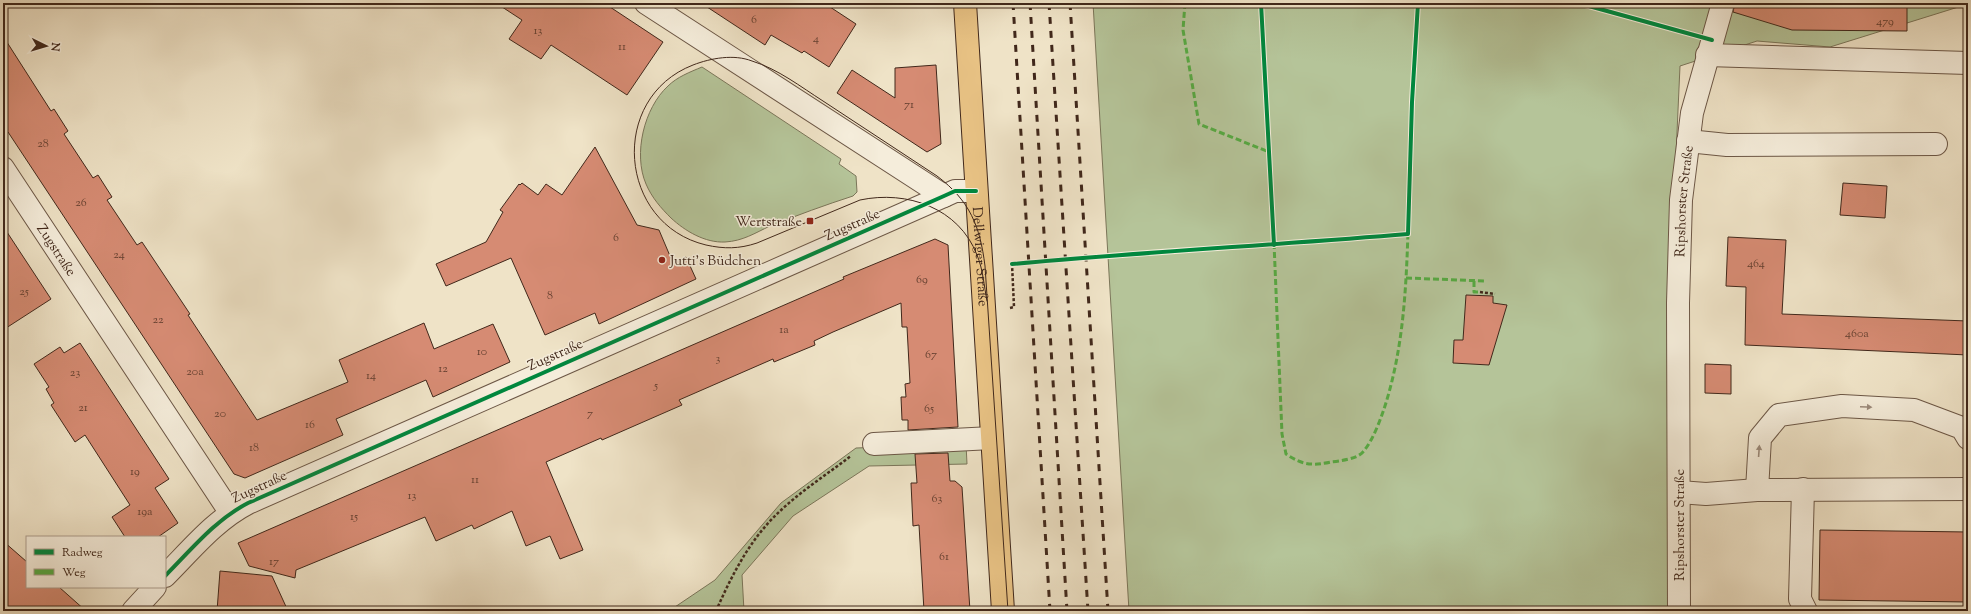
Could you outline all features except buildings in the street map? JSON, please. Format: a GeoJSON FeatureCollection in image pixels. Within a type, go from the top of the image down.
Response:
{"type":"FeatureCollection","features":[{"type":"Feature","properties":{"kind":"main road","name":"Dellwiger Straße"},"geometry":{"type":"LineString","coordinates":[[965,3],[1004,611]]}},
{"type":"Feature","properties":{"kind":"street"},"geometry":{"type":"LineString","coordinates":[[646,3],[944,196]]}},
{"type":"Feature","properties":{"kind":"street","name":"Ripshorster Straße"},"geometry":{"type":"LineString","coordinates":[[1679,611],[1678,303],[1681,200],[1692,113],[1707,55],[1723,3]]}},
{"type":"Feature","properties":{"kind":"street"},"geometry":{"type":"LineString","coordinates":[[1707,55],[1968,63]]}},
{"type":"Feature","properties":{"kind":"street"},"geometry":{"type":"LineString","coordinates":[[1688,141],[1727,145],[1936,144]]}},
{"type":"Feature","properties":{"kind":"street","name":"Zugstraße"},"geometry":{"type":"LineString","coordinates":[[3,168],[230,512]]}},
{"type":"Feature","properties":{"kind":"street","name":"Zugstraße"},"geometry":{"type":"LineString","coordinates":[[166,575],[212,527],[230,512],[407,431],[944,196],[955,192],[976,191]]}},
{"type":"Feature","properties":{"kind":"street"},"geometry":{"type":"LineString","coordinates":[[1757,490],[1760,438],[1779,415],[1842,406],[1914,410],[1962,428],[1968,438]]}},
{"type":"Feature","properties":{"kind":"street"},"geometry":{"type":"LineString","coordinates":[[874,444],[992,438]]}},
{"type":"Feature","properties":{"kind":"street"},"geometry":{"type":"LineString","coordinates":[[1679,492],[1706,494],[1757,490],[1803,489],[1968,489]]}},
{"type":"Feature","properties":{"kind":"street"},"geometry":{"type":"LineString","coordinates":[[1803,489],[1800,599],[1806,611]]}},
{"type":"Feature","properties":{"kind":"street"},"geometry":{"type":"LineString","coordinates":[[133,611],[154,588]]}},
{"type":"Feature","properties":{"kind":"path"},"geometry":{"type":"LineString","coordinates":[[1012,264],[1014,308]]}},
{"type":"Feature","properties":{"kind":"path"},"geometry":{"type":"LineString","coordinates":[[1480,292],[1495,294]]}},
{"type":"Feature","properties":{"kind":"path"},"geometry":{"type":"LineString","coordinates":[[716,611],[726,589],[753,542],[776,514],[821,478],[861,449],[874,444]]}},
{"type":"Feature","properties":{"kind":"green space"},"geometry":{"type":"Polygon","coordinates":[[[1093,3],[1968,4],[1830,47],[1757,41],[1680,66],[1669,310],[1668,611],[1129,611],[1093,3]]]}},
{"type":"Feature","properties":{"kind":"green space"},"geometry":{"type":"Polygon","coordinates":[[[702,67],[841,159],[839,164],[856,176],[857,192],[853,196],[780,222],[754,234],[731,241],[718,242],[703,238],[689,232],[677,223],[657,202],[646,184],[642,172],[641,159],[643,132],[653,106],[668,86],[680,77],[702,67]]]}},
{"type":"Feature","properties":{"kind":"green space"},"geometry":{"type":"Polygon","coordinates":[[[966,444],[967,464],[869,466],[793,516],[742,575],[744,611],[669,611],[715,580],[781,503],[856,448],[966,444]]]}},
{"type":"Feature","properties":{"kind":"tram line"},"geometry":{"type":"LineString","coordinates":[[987,301],[979,260],[969,239],[958,225],[944,214],[929,206],[913,201],[896,198],[860,200],[757,243],[738,247],[725,248],[706,245],[677,233],[655,213],[641,188],[635,160],[637,131],[647,104],[666,81],[693,65],[707,60],[730,57],[752,61],[762,64],[789,79],[937,176],[958,195],[972,215],[980,239],[985,266],[1008,611]]}},
{"type":"Feature","properties":{"kind":"railway"},"geometry":{"type":"LineString","coordinates":[[1013,3],[1050,611]]}},
{"type":"Feature","properties":{"kind":"railway"},"geometry":{"type":"LineString","coordinates":[[1030,3],[1067,611]]}},
{"type":"Feature","properties":{"kind":"railway"},"geometry":{"type":"LineString","coordinates":[[1049,3],[1088,611]]}},
{"type":"Feature","properties":{"kind":"railway"},"geometry":{"type":"LineString","coordinates":[[1070,3],[1108,611]]}},
{"type":"Feature","properties":{"kind":"marked path"},"geometry":{"type":"LineString","coordinates":[[1185,3],[1183,30],[1199,124],[1269,152]]}},
{"type":"Feature","properties":{"kind":"marked path"},"geometry":{"type":"LineString","coordinates":[[1274,243],[1282,434],[1286,454],[1307,464],[1318,464],[1348,459],[1363,452],[1370,442],[1380,420],[1390,387],[1399,343],[1405,299],[1408,232]]}},
{"type":"Feature","properties":{"kind":"marked path"},"geometry":{"type":"LineString","coordinates":[[1406,278],[1485,281]]}},
{"type":"Feature","properties":{"kind":"marked path"},"geometry":{"type":"LineString","coordinates":[[1474,281],[1474,292],[1480,292]]}},
{"type":"Feature","properties":{"kind":"cycle path"},"geometry":{"type":"LineString","coordinates":[[1261,3],[1274,245]]}},
{"type":"Feature","properties":{"kind":"cycle path"},"geometry":{"type":"LineString","coordinates":[[1012,264],[1408,234],[1412,102],[1418,3]]}},
{"type":"Feature","properties":{"kind":"cycle path"},"geometry":{"type":"LineString","coordinates":[[1578,3],[1712,40]]}},
{"type":"Feature","properties":{"kind":"cycle path"},"geometry":{"type":"LineString","coordinates":[[166,575],[214,527],[236,510],[248,503],[955,191],[976,191]]}},
{"type":"Feature","properties":{"kind":"place","name":"Wertstraße"},"geometry":{"type":"Point","coordinates":[810,221]}},
{"type":"Feature","properties":{"kind":"place","name":"Jutti's Büdchen"},"geometry":{"type":"Point","coordinates":[662,260]}}]}
